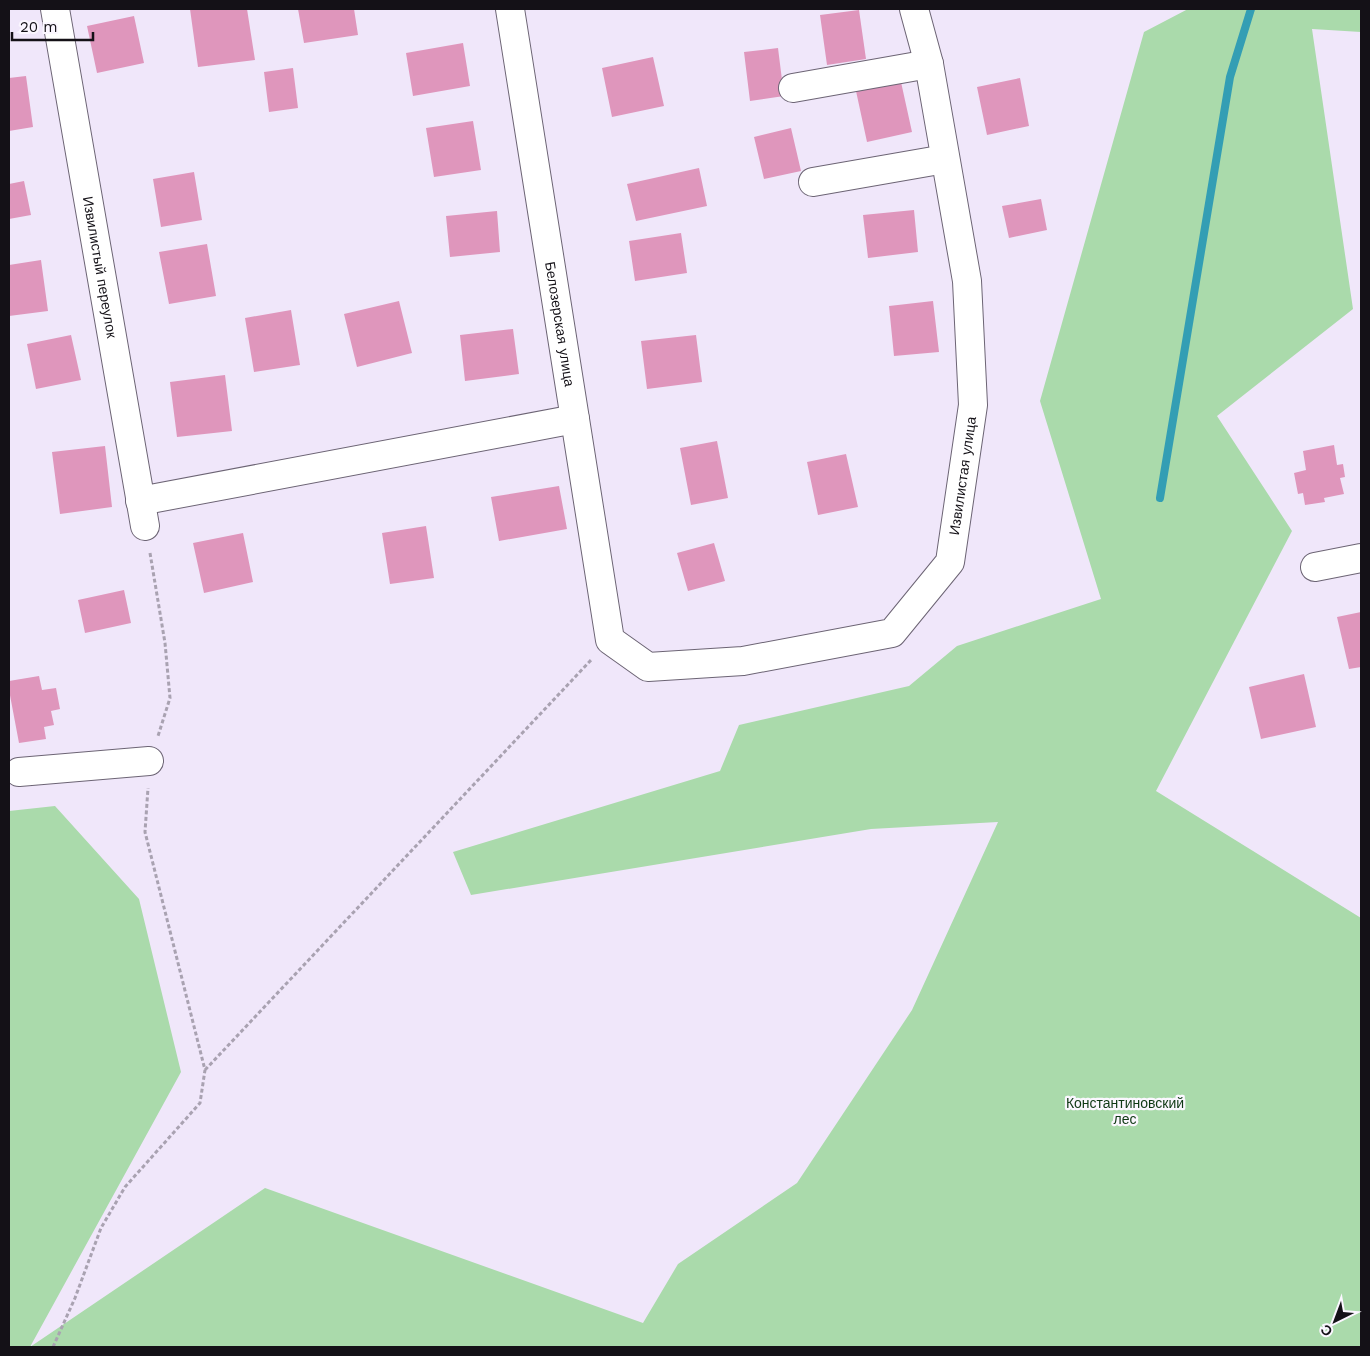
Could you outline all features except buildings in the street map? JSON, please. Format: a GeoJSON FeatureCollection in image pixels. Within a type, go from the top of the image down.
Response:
{"type":"FeatureCollection","features":[{"type":"Feature","properties":{"kind":"street","name":"Извилистый переулок"},"geometry":{"type":"LineString","coordinates":[[55,9],[143,514]]}},
{"type":"Feature","properties":{"kind":"street","name":"Белозерская улица"},"geometry":{"type":"LineString","coordinates":[[510,9],[610,640]]}},
{"type":"Feature","properties":{"kind":"street","name":"Извилистая улица"},"geometry":{"type":"LineString","coordinates":[[610,640],[648,667],[743,661],[892,633],[950,562],[973,405],[966,281],[929,64],[914,9]]}},
{"type":"Feature","properties":{"kind":"street"},"geometry":{"type":"LineString","coordinates":[[794,88],[929,64]]}},
{"type":"Feature","properties":{"kind":"street"},"geometry":{"type":"LineString","coordinates":[[813,182],[945,159]]}},
{"type":"Feature","properties":{"kind":"street"},"geometry":{"type":"LineString","coordinates":[[143,514],[575,420]]}},
{"type":"Feature","properties":{"kind":"street"},"geometry":{"type":"LineString","coordinates":[[1315,567],[1361,558]]}},
{"type":"Feature","properties":{"kind":"street"},"geometry":{"type":"LineString","coordinates":[[19,772],[149,762]]}},
{"type":"Feature","properties":{"kind":"path"},"geometry":{"type":"LineString","coordinates":[[53,1347],[75,1298],[101,1228],[125,1187],[200,1103],[205,1070],[145,832],[149,762],[170,698],[165,643],[143,514]]}},
{"type":"Feature","properties":{"kind":"path"},"geometry":{"type":"LineString","coordinates":[[205,1070],[610,640]]}},
{"type":"Feature","properties":{"kind":"green space","name":"Константиновский лес"},"geometry":{"type":"Polygon","coordinates":[[[1188,9],[1361,9],[1361,32],[1312,29],[1353,309],[1217,416],[1292,531],[1156,791],[1361,918],[1361,1347],[30,1347],[265,1188],[643,1323],[678,1264],[797,1183],[912,1010],[998,822],[871,829],[471,895],[453,852],[720,771],[739,725],[909,686],[957,646],[1101,599],[1040,401],[1144,32],[1188,9]]]}},
{"type":"Feature","properties":{"kind":"green space"},"geometry":{"type":"Polygon","coordinates":[[[55,806],[139,899],[181,1072],[30,1347],[9,1347],[9,811],[55,806]]]}},
{"type":"Feature","properties":{"kind":"waterway"},"geometry":{"type":"LineString","coordinates":[[1160,498],[1230,77],[1251,9]]}}]}
